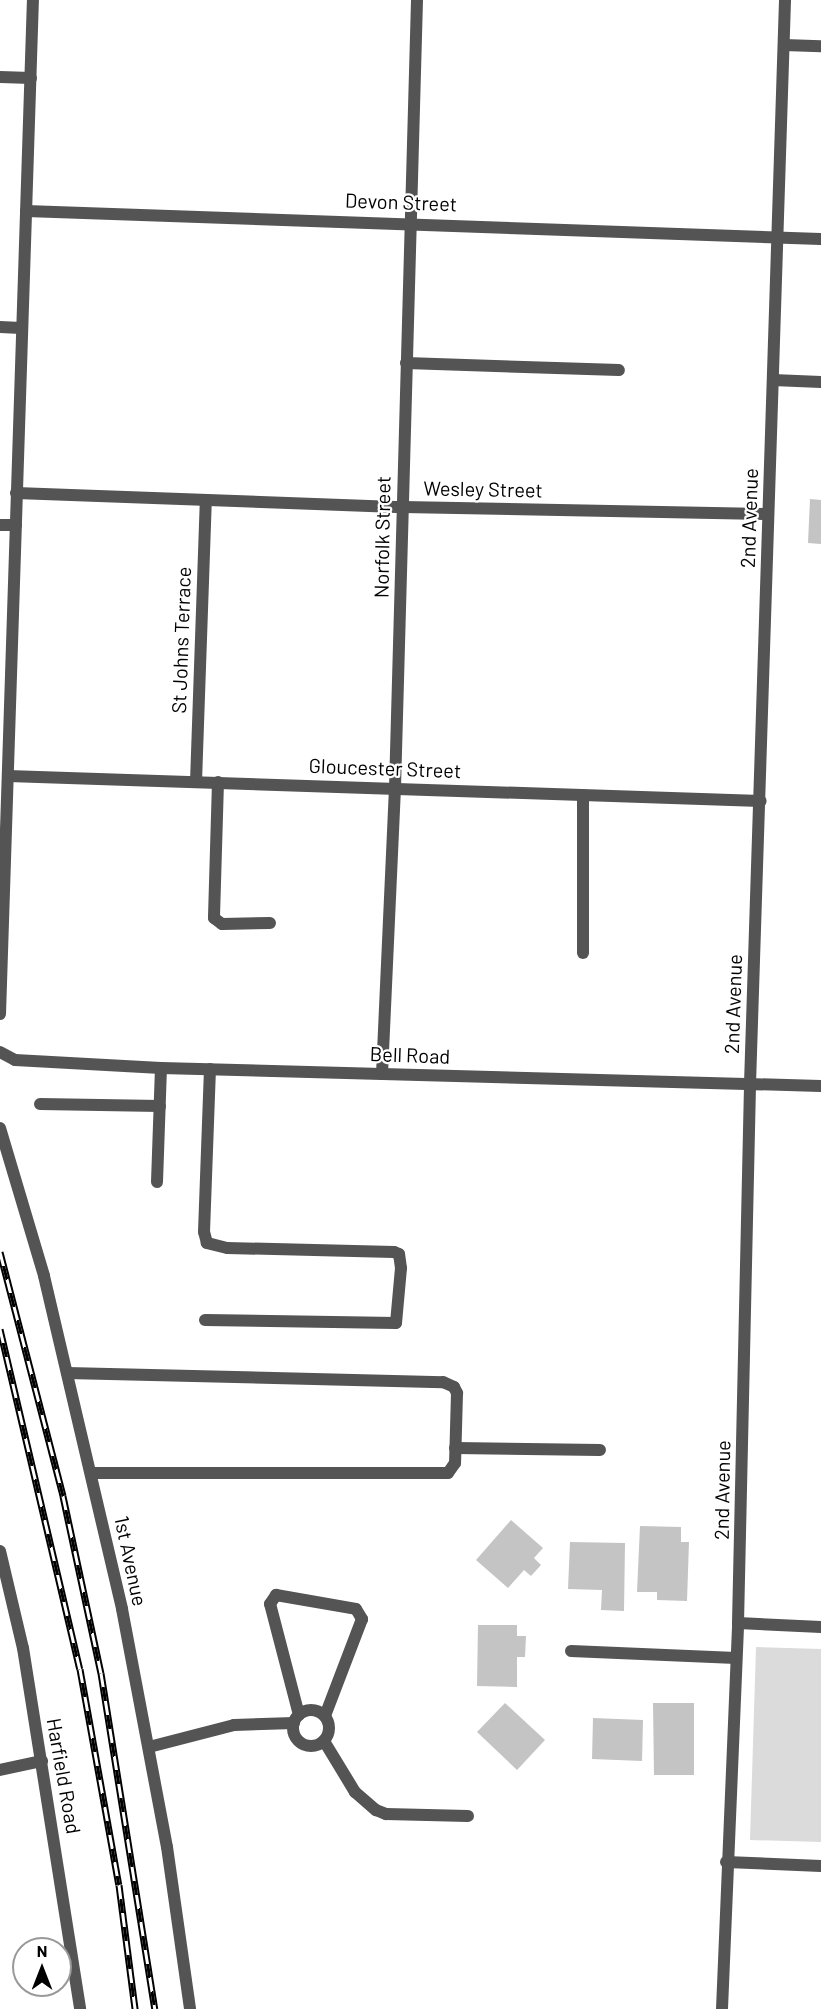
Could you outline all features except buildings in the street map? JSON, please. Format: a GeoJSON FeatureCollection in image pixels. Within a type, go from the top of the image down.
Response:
{"type":"FeatureCollection","features":[{"type":"Feature","properties":{"kind":"street"},"geometry":{"type":"LineString","coordinates":[[0,1014],[33,0]]}},
{"type":"Feature","properties":{"kind":"street","name":"Norfolk Street"},"geometry":{"type":"LineString","coordinates":[[382,1074],[395,788],[417,0]]}},
{"type":"Feature","properties":{"kind":"street","name":"2nd Avenue"},"geometry":{"type":"LineString","coordinates":[[722,2009],[726,1862],[738,1623],[750,1084],[761,801],[776,237],[785,0]]}},
{"type":"Feature","properties":{"kind":"street"},"geometry":{"type":"LineString","coordinates":[[784,45],[821,46]]}},
{"type":"Feature","properties":{"kind":"street"},"geometry":{"type":"LineString","coordinates":[[0,77],[30,78]]}},
{"type":"Feature","properties":{"kind":"street","name":"Devon Street"},"geometry":{"type":"LineString","coordinates":[[26,211],[411,222],[821,239]]}},
{"type":"Feature","properties":{"kind":"street"},"geometry":{"type":"LineString","coordinates":[[0,327],[21,328]]}},
{"type":"Feature","properties":{"kind":"street"},"geometry":{"type":"LineString","coordinates":[[406,363],[619,370]]}},
{"type":"Feature","properties":{"kind":"street"},"geometry":{"type":"LineString","coordinates":[[773,380],[821,382]]}},
{"type":"Feature","properties":{"kind":"street","name":"Wesley Street"},"geometry":{"type":"LineString","coordinates":[[16,493],[403,507],[768,514]]}},
{"type":"Feature","properties":{"kind":"street","name":"St Johns Terrace"},"geometry":{"type":"LineString","coordinates":[[196,782],[206,500]]}},
{"type":"Feature","properties":{"kind":"street"},"geometry":{"type":"LineString","coordinates":[[0,525],[16,525]]}},
{"type":"Feature","properties":{"kind":"street","name":"Gloucester Street"},"geometry":{"type":"LineString","coordinates":[[9,776],[761,801]]}},
{"type":"Feature","properties":{"kind":"street"},"geometry":{"type":"LineString","coordinates":[[218,782],[214,918],[222,924],[270,923]]}},
{"type":"Feature","properties":{"kind":"street"},"geometry":{"type":"LineString","coordinates":[[583,953],[584,795]]}},
{"type":"Feature","properties":{"kind":"street","name":"Bell Road"},"geometry":{"type":"LineString","coordinates":[[0,1052],[15,1060],[161,1068],[821,1086]]}},
{"type":"Feature","properties":{"kind":"street"},"geometry":{"type":"LineString","coordinates":[[157,1182],[161,1068]]}},
{"type":"Feature","properties":{"kind":"street"},"geometry":{"type":"LineString","coordinates":[[205,1320],[389,1326],[399,1318],[402,1268],[399,1254],[394,1252],[227,1248],[207,1243],[204,1232],[210,1069]]}},
{"type":"Feature","properties":{"kind":"street"},"geometry":{"type":"LineString","coordinates":[[40,1104],[160,1106]]}},
{"type":"Feature","properties":{"kind":"street","name":"1st Avenue"},"geometry":{"type":"LineString","coordinates":[[0,1128],[44,1276],[92,1473],[149,1747],[190,2009]]}},
{"type":"Feature","properties":{"kind":"street"},"geometry":{"type":"LineString","coordinates":[[68,1373],[297,1376],[443,1382],[454,1387],[457,1393],[456,1448],[453,1469],[439,1474],[92,1473]]}},
{"type":"Feature","properties":{"kind":"street"},"geometry":{"type":"LineString","coordinates":[[456,1448],[600,1450]]}},
{"type":"Feature","properties":{"kind":"street","name":"Harfield Road"},"geometry":{"type":"LineString","coordinates":[[0,1551],[23,1648],[80,2009]]}},
{"type":"Feature","properties":{"kind":"street"},"geometry":{"type":"LineString","coordinates":[[149,1747],[234,1725],[296,1719],[307,1710],[325,1716],[329,1724],[324,1741],[315,1746],[298,1740],[296,1719],[270,1604],[276,1595],[356,1609],[362,1619],[325,1716]]}},
{"type":"Feature","properties":{"kind":"street"},"geometry":{"type":"LineString","coordinates":[[738,1623],[821,1627]]}},
{"type":"Feature","properties":{"kind":"street"},"geometry":{"type":"LineString","coordinates":[[571,1651],[736,1658]]}},
{"type":"Feature","properties":{"kind":"street"},"geometry":{"type":"LineString","coordinates":[[324,1741],[355,1792],[376,1810],[386,1814],[468,1816]]}},
{"type":"Feature","properties":{"kind":"street"},"geometry":{"type":"LineString","coordinates":[[0,1770],[42,1761]]}},
{"type":"Feature","properties":{"kind":"street"},"geometry":{"type":"LineString","coordinates":[[726,1862],[821,1866]]}},
{"type":"Feature","properties":{"kind":"shaded area"},"geometry":{"type":"Polygon","coordinates":[[[756,1647],[821,1649],[821,1842],[750,1840],[756,1647]]]}},
{"type":"Feature","properties":{"kind":"railway"},"geometry":{"type":"LineString","coordinates":[[0,1252],[63,1496],[101,1673],[155,2009]]}},
{"type":"Feature","properties":{"kind":"railway"},"geometry":{"type":"LineString","coordinates":[[0,1329],[80,1669],[119,1885],[135,2009]]}}]}
